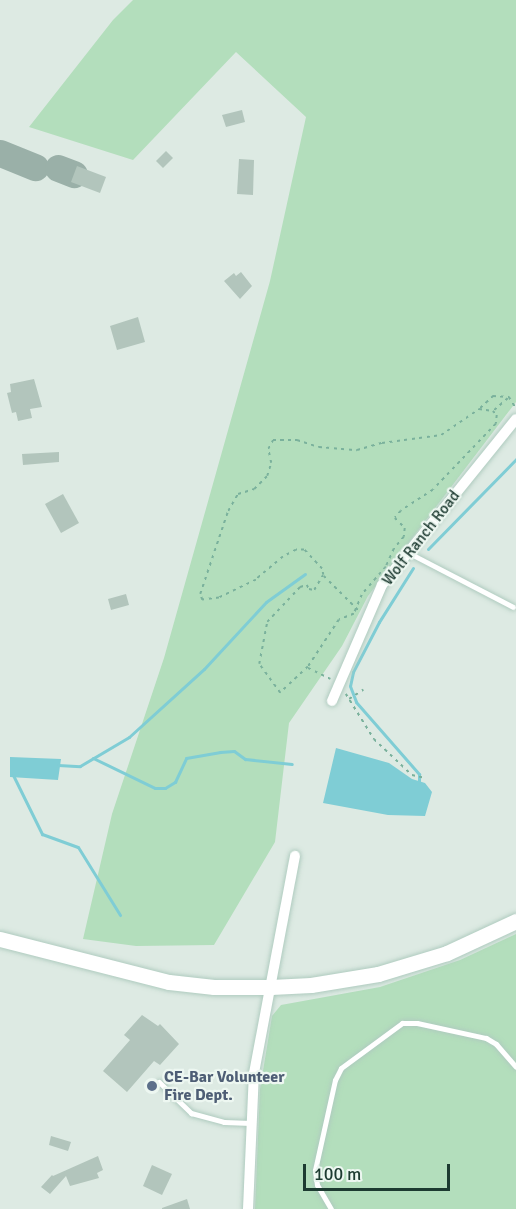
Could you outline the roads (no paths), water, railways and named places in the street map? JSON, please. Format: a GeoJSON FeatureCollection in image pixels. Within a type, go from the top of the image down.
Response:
{"type":"FeatureCollection","features":[{"type":"Feature","properties":{"kind":"street","name":"Wolf Ranch Road"},"geometry":{"type":"LineString","coordinates":[[332,701],[382,585],[516,419]]}},
{"type":"Feature","properties":{"kind":"street"},"geometry":{"type":"LineString","coordinates":[[248,1209],[254,1073],[295,856]]}},
{"type":"Feature","properties":{"kind":"street"},"geometry":{"type":"LineString","coordinates":[[0,939],[169,982],[214,987],[271,987],[311,985],[378,975],[447,953],[516,921]]}},
{"type":"Feature","properties":{"kind":"lane"},"geometry":{"type":"LineString","coordinates":[[409,553],[513,607]]}},
{"type":"Feature","properties":{"kind":"lane"},"geometry":{"type":"LineString","coordinates":[[331,1209],[317,1185],[315,1170],[335,1080],[341,1068],[402,1023],[417,1023],[486,1038],[496,1044],[516,1067]]}},
{"type":"Feature","properties":{"kind":"lane"},"geometry":{"type":"LineString","coordinates":[[159,1082],[191,1113],[224,1122],[251,1123]]}},
{"type":"Feature","properties":{"kind":"water"},"geometry":{"type":"Polygon","coordinates":[[[336,748],[389,763],[412,779],[425,783],[432,792],[425,816],[388,815],[323,803],[336,748]]]}},
{"type":"Feature","properties":{"kind":"water"},"geometry":{"type":"Polygon","coordinates":[[[10,757],[61,759],[58,780],[10,777],[10,757]]]}},
{"type":"Feature","properties":{"kind":"waterway"},"geometry":{"type":"LineString","coordinates":[[428,549],[516,459]]}},
{"type":"Feature","properties":{"kind":"waterway"},"geometry":{"type":"LineString","coordinates":[[413,568],[379,622],[353,672],[350,686],[356,702],[419,774],[419,783]]}},
{"type":"Feature","properties":{"kind":"waterway"},"geometry":{"type":"LineString","coordinates":[[58,765],[80,766],[129,737],[204,669],[266,602],[305,574]]}},
{"type":"Feature","properties":{"kind":"waterway"},"geometry":{"type":"LineString","coordinates":[[93,758],[155,788],[165,788],[175,782],[186,758],[220,752],[234,751],[245,759],[292,764]]}},
{"type":"Feature","properties":{"kind":"waterway"},"geometry":{"type":"LineString","coordinates":[[13,775],[42,834],[78,847],[120,915]]}},
{"type":"Feature","properties":{"kind":"place","name":"CE-Bar Volunteer Fire Dept."},"geometry":{"type":"Point","coordinates":[152,1086]}}]}
